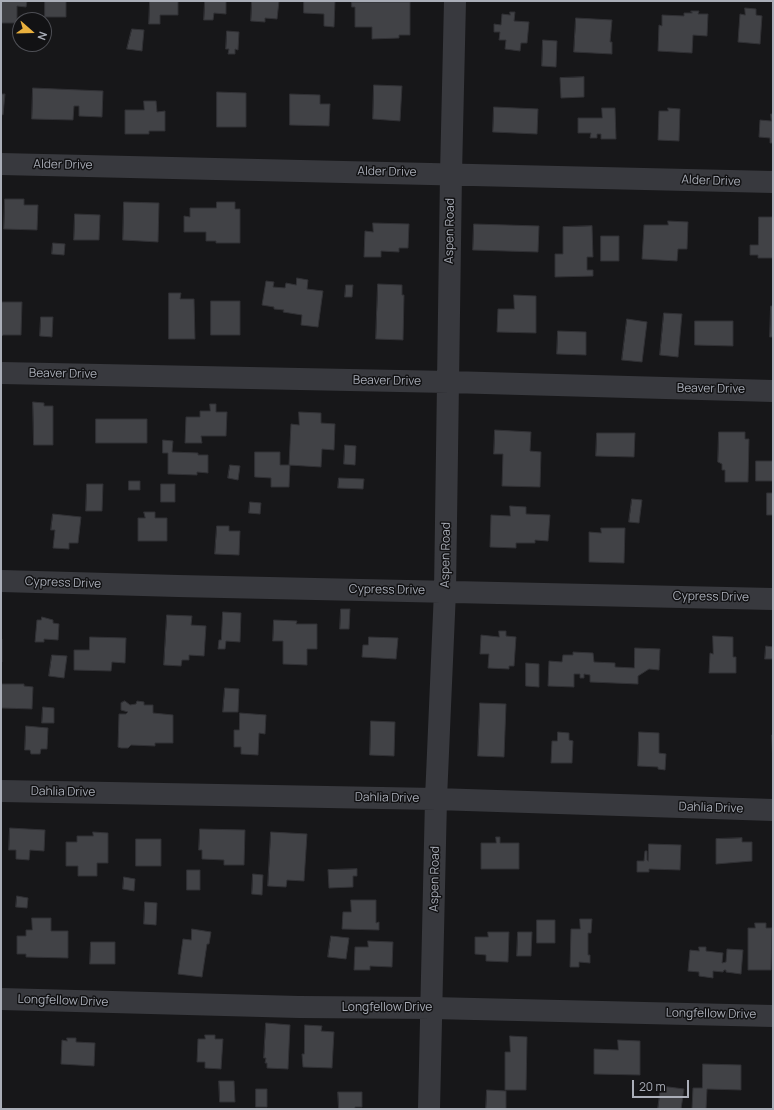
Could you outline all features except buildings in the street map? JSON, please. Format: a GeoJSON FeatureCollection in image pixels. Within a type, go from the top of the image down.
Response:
{"type":"FeatureCollection","features":[{"type":"Feature","properties":{"kind":"street","name":"Aspen Road"},"geometry":{"type":"LineString","coordinates":[[429,1109],[436,799],[445,591],[455,1]]}},
{"type":"Feature","properties":{"kind":"street","name":"Alder Drive"},"geometry":{"type":"LineString","coordinates":[[1,164],[773,182]]}},
{"type":"Feature","properties":{"kind":"street","name":"Beaver Drive"},"geometry":{"type":"LineString","coordinates":[[1,373],[773,390]]}},
{"type":"Feature","properties":{"kind":"street","name":"Cypress Drive"},"geometry":{"type":"LineString","coordinates":[[1,581],[773,599]]}},
{"type":"Feature","properties":{"kind":"street","name":"Dahlia Drive"},"geometry":{"type":"LineString","coordinates":[[1,791],[436,799],[773,810]]}},
{"type":"Feature","properties":{"kind":"street","name":"Longfellow Drive"},"geometry":{"type":"LineString","coordinates":[[1,999],[299,1007],[432,1008],[773,1016]]}}]}
